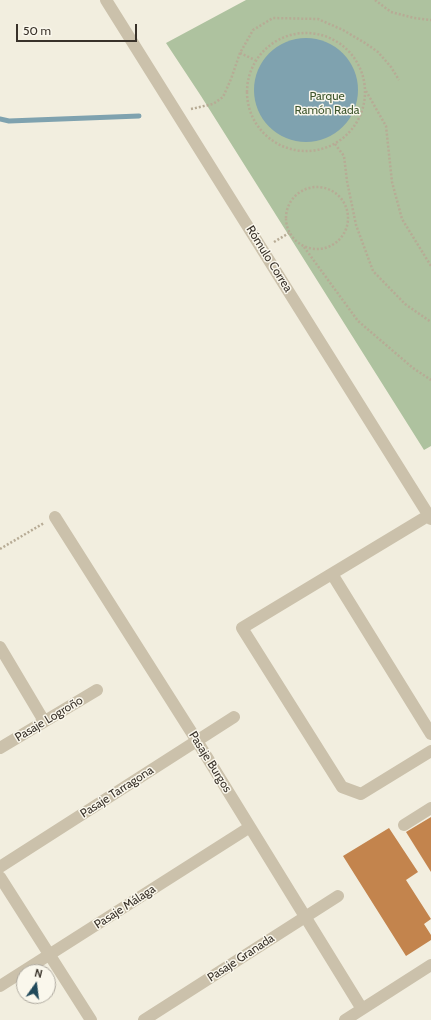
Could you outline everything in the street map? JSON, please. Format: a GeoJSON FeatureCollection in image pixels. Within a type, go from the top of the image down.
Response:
{"type":"FeatureCollection","features":[{"type":"Feature","properties":{"kind":"street","name":"Rómulo Correa"},"geometry":{"type":"LineString","coordinates":[[106,0],[430,516]]}},
{"type":"Feature","properties":{"kind":"street"},"geometry":{"type":"LineString","coordinates":[[430,516],[242,628],[342,788],[360,794],[431,751]]}},
{"type":"Feature","properties":{"kind":"street","name":"Pasaje Burgos"},"geometry":{"type":"LineString","coordinates":[[55,517],[197,741],[362,1009]]}},
{"type":"Feature","properties":{"kind":"street"},"geometry":{"type":"LineString","coordinates":[[332,574],[431,734]]}},
{"type":"Feature","properties":{"kind":"street"},"geometry":{"type":"LineString","coordinates":[[0,647],[44,721]]}},
{"type":"Feature","properties":{"kind":"street","name":"Pasaje Logroño"},"geometry":{"type":"LineString","coordinates":[[0,748],[97,690]]}},
{"type":"Feature","properties":{"kind":"street","name":"Pasaje Tarragona"},"geometry":{"type":"LineString","coordinates":[[0,867],[234,717]]}},
{"type":"Feature","properties":{"kind":"street"},"geometry":{"type":"LineString","coordinates":[[404,825],[431,808]]}},
{"type":"Feature","properties":{"kind":"street","name":"Pasaje Málaga"},"geometry":{"type":"LineString","coordinates":[[0,986],[250,827]]}},
{"type":"Feature","properties":{"kind":"street"},"geometry":{"type":"LineString","coordinates":[[0,877],[91,1020]]}},
{"type":"Feature","properties":{"kind":"street","name":"Pasaje Granada"},"geometry":{"type":"LineString","coordinates":[[144,1020],[338,896]]}},
{"type":"Feature","properties":{"kind":"street"},"geometry":{"type":"LineString","coordinates":[[344,1020],[431,965]]}},
{"type":"Feature","properties":{"kind":"path"},"geometry":{"type":"LineString","coordinates":[[375,0],[391,12],[414,18],[431,20]]}},
{"type":"Feature","properties":{"kind":"path"},"geometry":{"type":"LineString","coordinates":[[176,112],[213,104],[223,97],[240,53],[253,30],[273,18],[318,19],[349,34],[378,52],[391,67],[399,80]]}},
{"type":"Feature","properties":{"kind":"path"},"geometry":{"type":"LineString","coordinates":[[305,32],[324,35],[342,44],[356,58],[364,76],[366,96],[361,115],[351,132],[335,144],[317,151],[297,151],[278,145],[262,133],[251,116],[246,97],[247,78],[255,60],[268,45],[286,35],[305,32]]}},
{"type":"Feature","properties":{"kind":"path"},"geometry":{"type":"LineString","coordinates":[[240,53],[255,60]]}},
{"type":"Feature","properties":{"kind":"path"},"geometry":{"type":"LineString","coordinates":[[365,89],[386,126],[392,182],[402,219],[431,266]]}},
{"type":"Feature","properties":{"kind":"path"},"geometry":{"type":"LineString","coordinates":[[335,144],[344,156],[347,181],[356,225],[373,271],[405,304],[431,322]]}},
{"type":"Feature","properties":{"kind":"path"},"geometry":{"type":"LineString","coordinates":[[304,247],[324,249],[334,244],[342,237],[347,228],[348,217],[346,207],[340,198],[328,189],[313,187],[303,190],[295,196],[285,213],[289,233],[295,241],[304,247],[358,321],[413,368],[431,380]]}},
{"type":"Feature","properties":{"kind":"path"},"geometry":{"type":"LineString","coordinates":[[346,207],[352,206]]}},
{"type":"Feature","properties":{"kind":"path"},"geometry":{"type":"LineString","coordinates":[[262,248],[289,233]]}},
{"type":"Feature","properties":{"kind":"path"},"geometry":{"type":"LineString","coordinates":[[0,549],[55,517]]}},
{"type":"Feature","properties":{"kind":"green space","name":"Parque Ramón Rada"},"geometry":{"type":"Polygon","coordinates":[[[246,0],[431,0],[431,446],[424,450],[166,43],[246,0]]]}},
{"type":"Feature","properties":{"kind":"water"},"geometry":{"type":"Polygon","coordinates":[[[306,38],[326,42],[343,53],[354,70],[358,90],[354,110],[343,127],[326,138],[306,142],[286,138],[269,127],[258,110],[254,90],[258,70],[269,53],[286,42],[306,38]]]}},
{"type":"Feature","properties":{"kind":"building"},"geometry":{"type":"Polygon","coordinates":[[[431,817],[431,872],[406,832],[431,817]]]}},
{"type":"Feature","properties":{"kind":"building"},"geometry":{"type":"Polygon","coordinates":[[[389,828],[418,872],[406,880],[431,919],[424,924],[431,935],[431,940],[406,956],[343,856],[389,828]]]}},
{"type":"Feature","properties":{"kind":"waterway"},"geometry":{"type":"LineString","coordinates":[[0,119],[9,121],[139,116]]}}]}
